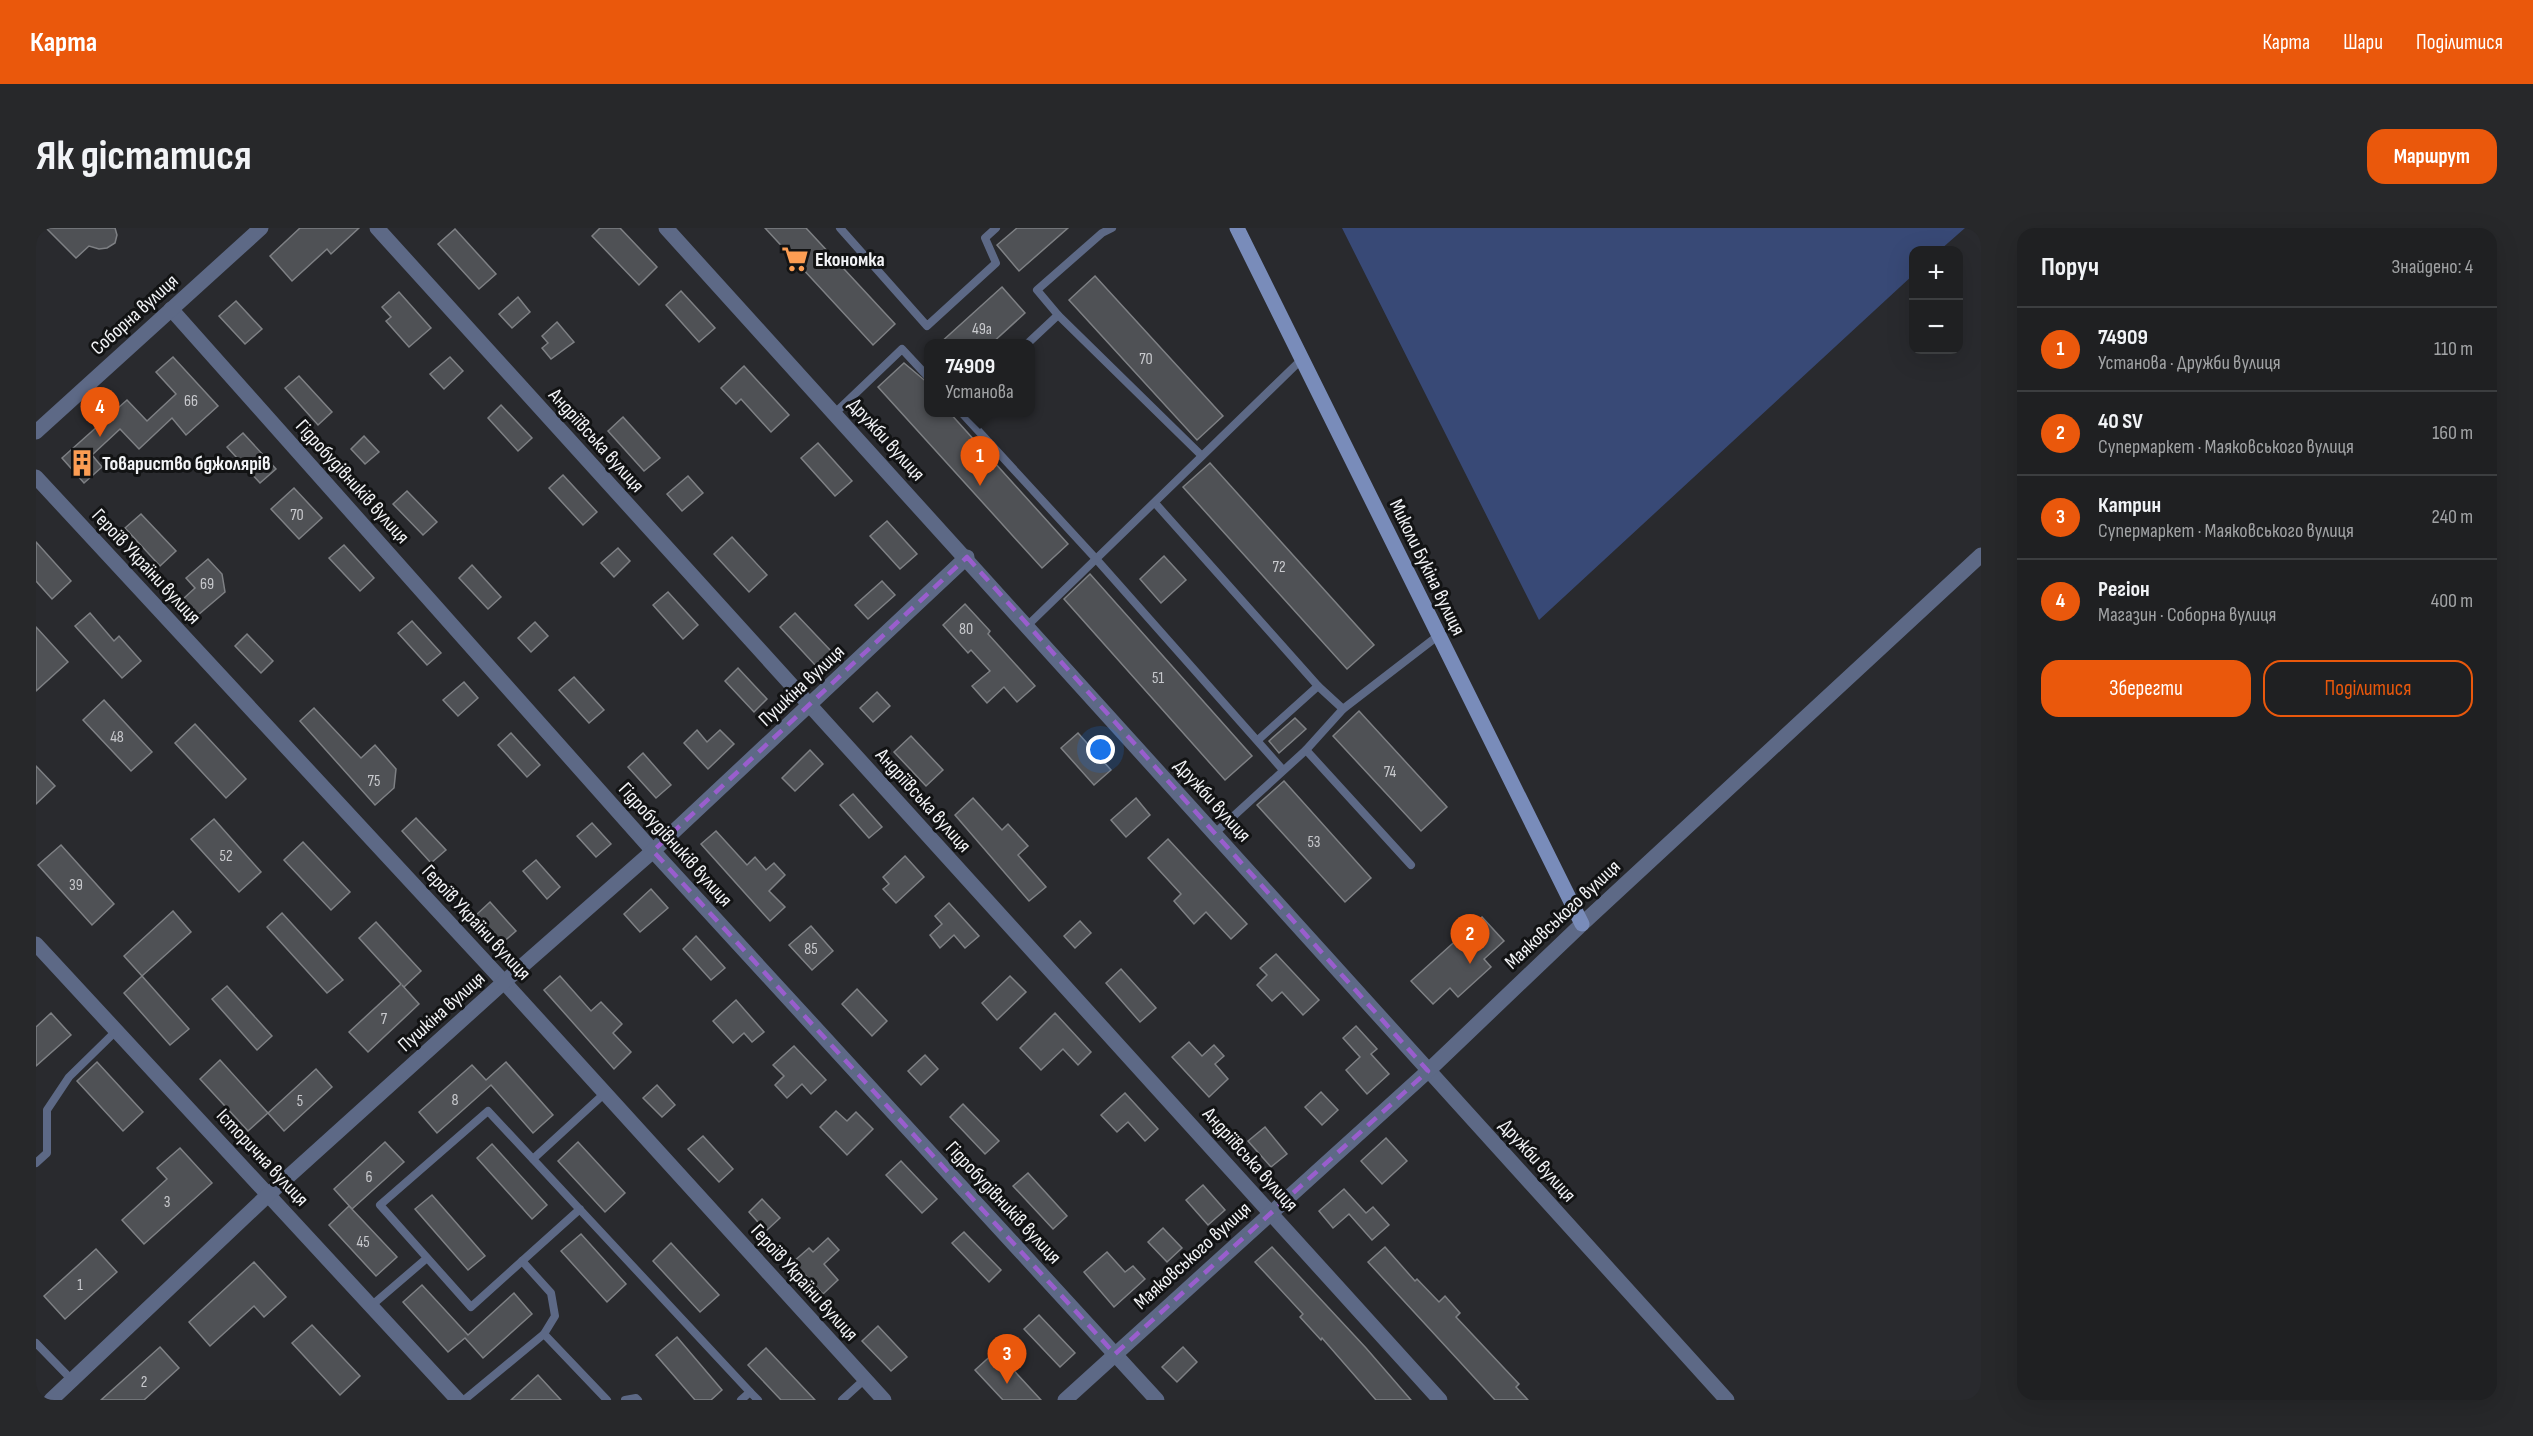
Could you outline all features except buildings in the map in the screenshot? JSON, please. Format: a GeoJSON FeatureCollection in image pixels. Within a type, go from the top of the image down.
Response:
{"type":"FeatureCollection","features":[{"type":"Feature","properties":{"kind":"street","name":"Соборна вулиця"},"geometry":{"type":"LineString","coordinates":[[36,432],[261,228]]}},
{"type":"Feature","properties":{"kind":"street","name":"Андріївська вулиця"},"geometry":{"type":"LineString","coordinates":[[377,228],[1440,1400]]}},
{"type":"Feature","properties":{"kind":"street","name":"Дружби вулиця"},"geometry":{"type":"LineString","coordinates":[[666,228],[967,557],[1727,1400]]}},
{"type":"Feature","properties":{"kind":"street","name":"Миколи Букіна вулиця"},"geometry":{"type":"LineString","coordinates":[[1237,228],[1582,924]]}},
{"type":"Feature","properties":{"kind":"street","name":"Гідробудівників вулиця"},"geometry":{"type":"LineString","coordinates":[[171,309],[653,851],[1157,1400]]}},
{"type":"Feature","properties":{"kind":"street","name":"Героїв України вулиця"},"geometry":{"type":"LineString","coordinates":[[36,477],[504,982],[884,1400]]}},
{"type":"Feature","properties":{"kind":"street","name":"Маяковського вулиця"},"geometry":{"type":"LineString","coordinates":[[1065,1400],[1428,1071],[1582,924],[1981,555]]}},
{"type":"Feature","properties":{"kind":"street","name":"Пушкіна вулиця"},"geometry":{"type":"LineString","coordinates":[[51,1400],[269,1194],[653,851],[967,557]]}},
{"type":"Feature","properties":{"kind":"street","name":"Історична вулиця"},"geometry":{"type":"LineString","coordinates":[[36,944],[458,1400]]}},
{"type":"Feature","properties":{"kind":"lane"},"geometry":{"type":"LineString","coordinates":[[840,228],[927,326],[996,263],[985,238],[996,228]]}},
{"type":"Feature","properties":{"kind":"lane"},"geometry":{"type":"LineString","coordinates":[[1112,228],[1102,233],[1037,290],[1059,315],[1201,455]]}},
{"type":"Feature","properties":{"kind":"lane"},"geometry":{"type":"LineString","coordinates":[[1033,339],[1059,315]]}},
{"type":"Feature","properties":{"kind":"lane"},"geometry":{"type":"LineString","coordinates":[[835,412],[902,349],[924,373]]}},
{"type":"Feature","properties":{"kind":"lane"},"geometry":{"type":"LineString","coordinates":[[1028,625],[1302,359]]}},
{"type":"Feature","properties":{"kind":"lane"},"geometry":{"type":"LineString","coordinates":[[966,417],[1283,770]]}},
{"type":"Feature","properties":{"kind":"lane"},"geometry":{"type":"LineString","coordinates":[[1155,503],[1317,686],[1343,709]]}},
{"type":"Feature","properties":{"kind":"lane"},"geometry":{"type":"LineString","coordinates":[[1215,833],[1306,750],[1343,709],[1439,635]]}},
{"type":"Feature","properties":{"kind":"lane"},"geometry":{"type":"LineString","coordinates":[[1258,740],[1317,686]]}},
{"type":"Feature","properties":{"kind":"lane"},"geometry":{"type":"LineString","coordinates":[[1306,750],[1411,865]]}},
{"type":"Feature","properties":{"kind":"lane"},"geometry":{"type":"LineString","coordinates":[[36,1163],[47,1153],[47,1110],[69,1077],[117,1030]]}},
{"type":"Feature","properties":{"kind":"lane"},"geometry":{"type":"LineString","coordinates":[[533,1159],[606,1094]]}},
{"type":"Feature","properties":{"kind":"lane"},"geometry":{"type":"LineString","coordinates":[[580,1209],[471,1307],[380,1205],[489,1111],[758,1400]]}},
{"type":"Feature","properties":{"kind":"lane"},"geometry":{"type":"LineString","coordinates":[[371,1306],[427,1258]]}},
{"type":"Feature","properties":{"kind":"lane"},"geometry":{"type":"LineString","coordinates":[[464,1400],[544,1334],[555,1316],[551,1293],[522,1261]]}},
{"type":"Feature","properties":{"kind":"lane"},"geometry":{"type":"LineString","coordinates":[[544,1334],[607,1400]]}},
{"type":"Feature","properties":{"kind":"lane"},"geometry":{"type":"LineString","coordinates":[[36,1343],[71,1379]]}},
{"type":"Feature","properties":{"kind":"lane"},"geometry":{"type":"LineString","coordinates":[[842,1400],[865,1379]]}},
{"type":"Feature","properties":{"kind":"lane"},"geometry":{"type":"LineString","coordinates":[[741,1400],[750,1392]]}},
{"type":"Feature","properties":{"kind":"lane"},"geometry":{"type":"LineString","coordinates":[[626,1400],[636,1398],[638,1400]]}},
{"type":"Feature","properties":{"kind":"highlighted area"},"geometry":{"type":"Polygon","coordinates":[[[967,557],[1428,1071],[1115,1354],[653,851],[967,557]]]}},
{"type":"Feature","properties":{"kind":"shaded area"},"geometry":{"type":"Polygon","coordinates":[[[1342,228],[1965,228],[1945,246],[1909,246],[1909,279],[1539,620],[1342,228]]]}},
{"type":"Feature","properties":{"kind":"place","name":"Економка"},"geometry":{"type":"Point","coordinates":[795,259]}},
{"type":"Feature","properties":{"kind":"place","name":"Регіон"},"geometry":{"type":"Point","coordinates":[100,437]}},
{"type":"Feature","properties":{"kind":"place","name":"Товариство бджолярів"},"geometry":{"type":"Point","coordinates":[82,463]}},
{"type":"Feature","properties":{"kind":"place","name":"74909"},"geometry":{"type":"Point","coordinates":[980,486]}},
{"type":"Feature","properties":{"kind":"place","name":"40 SV"},"geometry":{"type":"Point","coordinates":[1470,964]}},
{"type":"Feature","properties":{"kind":"place","name":"Катрин"},"geometry":{"type":"Point","coordinates":[1007,1384]}}]}
